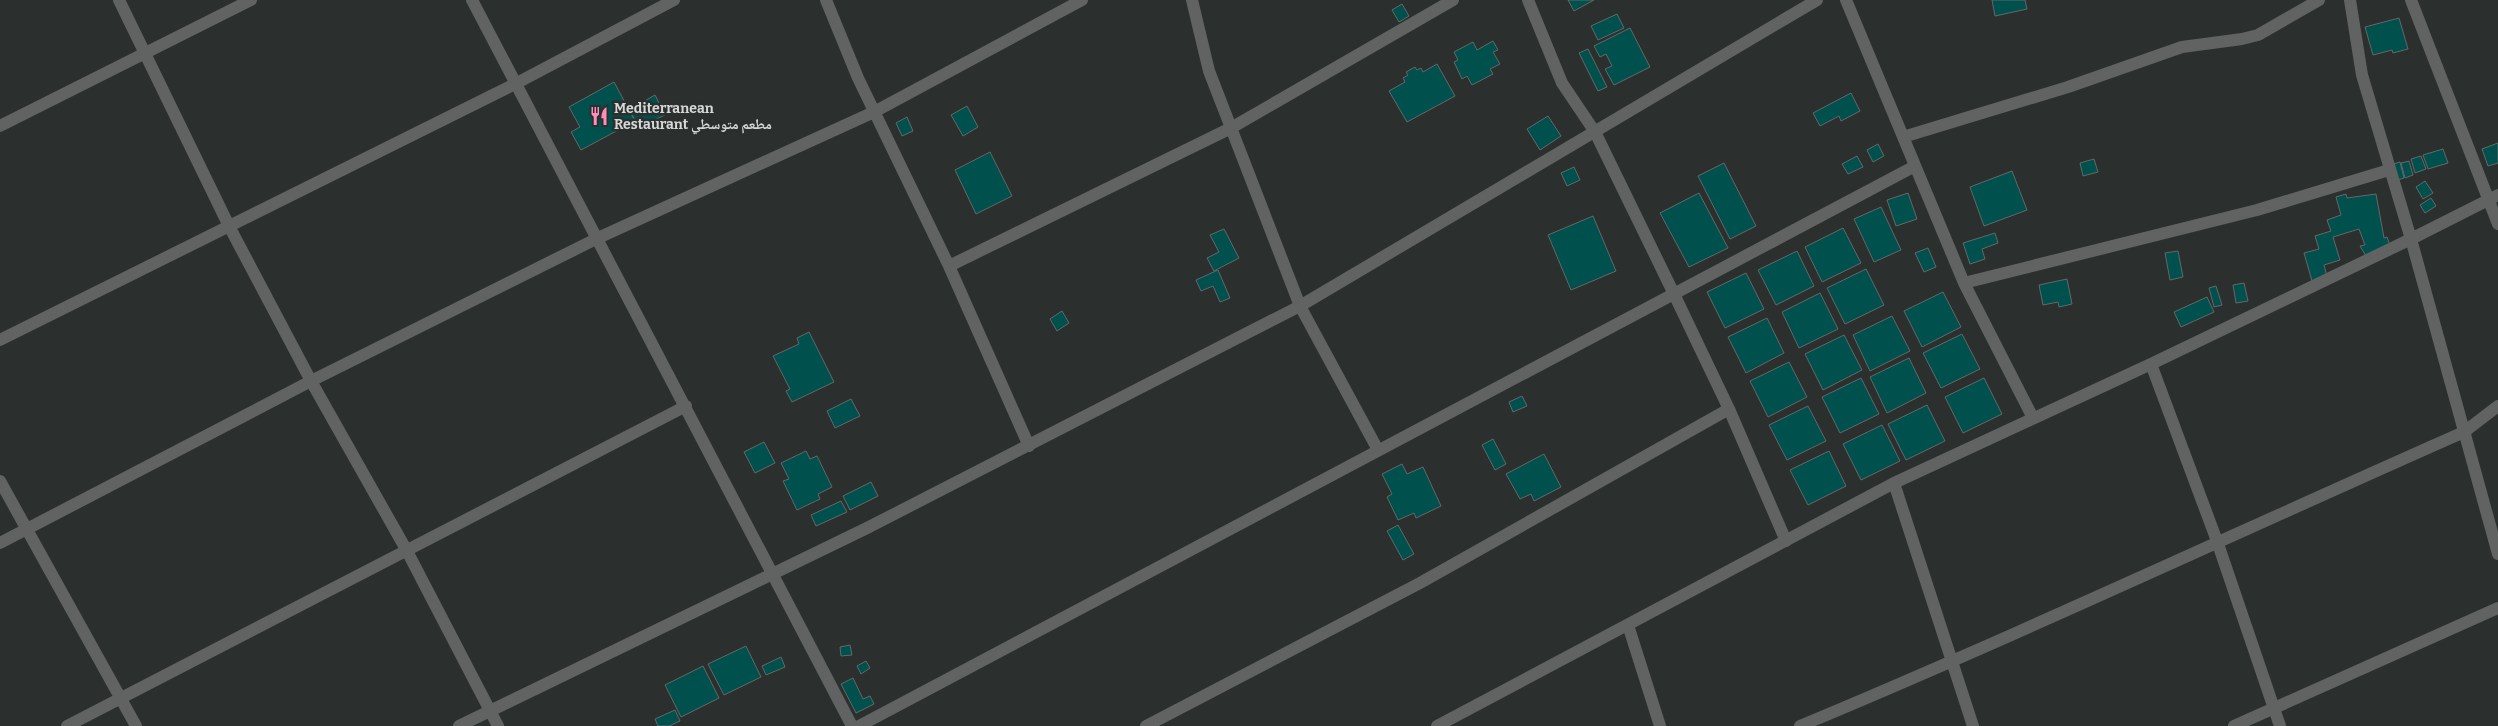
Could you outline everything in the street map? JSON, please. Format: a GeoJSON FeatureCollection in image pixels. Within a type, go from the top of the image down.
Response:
{"type":"FeatureCollection","features":[{"type":"Feature","properties":{"kind":"street"},"geometry":{"type":"LineString","coordinates":[[119,0],[229,226],[311,381],[407,551],[498,726]]}},
{"type":"Feature","properties":{"kind":"street"},"geometry":{"type":"LineString","coordinates":[[0,126],[251,0]]}},
{"type":"Feature","properties":{"kind":"street"},"geometry":{"type":"LineString","coordinates":[[472,0],[852,726]]}},
{"type":"Feature","properties":{"kind":"street"},"geometry":{"type":"LineString","coordinates":[[0,340],[515,84],[674,0]]}},
{"type":"Feature","properties":{"kind":"street"},"geometry":{"type":"LineString","coordinates":[[826,0],[874,112],[950,266],[1029,446]]}},
{"type":"Feature","properties":{"kind":"street"},"geometry":{"type":"LineString","coordinates":[[0,543],[311,381],[598,238],[874,112],[1082,0]]}},
{"type":"Feature","properties":{"kind":"street"},"geometry":{"type":"LineString","coordinates":[[1192,0],[1209,71],[1300,306],[1378,450]]}},
{"type":"Feature","properties":{"kind":"street"},"geometry":{"type":"LineString","coordinates":[[950,266],[1231,128],[1454,0]]}},
{"type":"Feature","properties":{"kind":"street"},"geometry":{"type":"LineString","coordinates":[[1528,0],[1562,83],[1595,132],[1729,409],[1786,541]]}},
{"type":"Feature","properties":{"kind":"street"},"geometry":{"type":"LineString","coordinates":[[459,726],[1029,446],[1300,306],[1817,0]]}},
{"type":"Feature","properties":{"kind":"street"},"geometry":{"type":"LineString","coordinates":[[1846,0],[1964,283],[2033,418]]}},
{"type":"Feature","properties":{"kind":"street"},"geometry":{"type":"LineString","coordinates":[[1903,137],[2068,87],[2182,46],[2242,39],[2258,35],[2319,0]]}},
{"type":"Feature","properties":{"kind":"street"},"geometry":{"type":"LineString","coordinates":[[2350,0],[2362,75],[2411,239],[2498,554]]}},
{"type":"Feature","properties":{"kind":"street"},"geometry":{"type":"LineString","coordinates":[[2411,0],[2494,197],[2498,224]]}},
{"type":"Feature","properties":{"kind":"street"},"geometry":{"type":"LineString","coordinates":[[858,726],[1915,166]]}},
{"type":"Feature","properties":{"kind":"street"},"geometry":{"type":"LineString","coordinates":[[1964,283],[2257,210],[2389,170]]}},
{"type":"Feature","properties":{"kind":"street"},"geometry":{"type":"LineString","coordinates":[[1437,726],[1894,483],[2151,364],[2494,197]]}},
{"type":"Feature","properties":{"kind":"street"},"geometry":{"type":"LineString","coordinates":[[2151,364],[2216,541],[2280,726]]}},
{"type":"Feature","properties":{"kind":"street"},"geometry":{"type":"LineString","coordinates":[[67,726],[686,406]]}},
{"type":"Feature","properties":{"kind":"street"},"geometry":{"type":"LineString","coordinates":[[1800,726],[1952,662],[2216,541],[2464,432],[2498,406]]}},
{"type":"Feature","properties":{"kind":"street"},"geometry":{"type":"LineString","coordinates":[[1146,726],[1420,583],[1729,409]]}},
{"type":"Feature","properties":{"kind":"street"},"geometry":{"type":"LineString","coordinates":[[0,481],[136,726]]}},
{"type":"Feature","properties":{"kind":"street"},"geometry":{"type":"LineString","coordinates":[[1894,483],[1973,726]]}},
{"type":"Feature","properties":{"kind":"street"},"geometry":{"type":"LineString","coordinates":[[2234,726],[2498,608]]}},
{"type":"Feature","properties":{"kind":"street"},"geometry":{"type":"LineString","coordinates":[[1628,625],[1660,726]]}},
{"type":"Feature","properties":{"kind":"building"},"geometry":{"type":"Polygon","coordinates":[[[1568,0],[1594,0],[1574,11],[1568,0]]]}},
{"type":"Feature","properties":{"kind":"building"},"geometry":{"type":"Polygon","coordinates":[[[1992,0],[2025,0],[2027,9],[1995,16],[1992,0]]]}},
{"type":"Feature","properties":{"kind":"building"},"geometry":{"type":"Polygon","coordinates":[[[1402,4],[1409,16],[1399,22],[1392,10],[1402,4]]]}},
{"type":"Feature","properties":{"kind":"building"},"geometry":{"type":"Polygon","coordinates":[[[1617,14],[1624,28],[1598,40],[1591,26],[1617,14]]]}},
{"type":"Feature","properties":{"kind":"building"},"geometry":{"type":"Polygon","coordinates":[[[2399,18],[2408,49],[2393,53],[2392,50],[2373,55],[2365,27],[2399,18]]]}},
{"type":"Feature","properties":{"kind":"building"},"geometry":{"type":"Polygon","coordinates":[[[1630,28],[1650,67],[1614,85],[1605,69],[1612,66],[1606,54],[1600,57],[1594,46],[1630,28]]]}},
{"type":"Feature","properties":{"kind":"building"},"geometry":{"type":"Polygon","coordinates":[[[1493,41],[1498,50],[1493,52],[1500,64],[1490,69],[1493,74],[1472,85],[1467,76],[1462,79],[1454,62],[1458,60],[1454,52],[1473,42],[1477,50],[1493,41]]]}},
{"type":"Feature","properties":{"kind":"building"},"geometry":{"type":"Polygon","coordinates":[[[1588,49],[1607,87],[1598,91],[1579,53],[1588,49]]]}},
{"type":"Feature","properties":{"kind":"building"},"geometry":{"type":"Polygon","coordinates":[[[1437,64],[1455,96],[1407,122],[1389,91],[1405,82],[1403,78],[1408,75],[1406,72],[1415,67],[1417,70],[1421,68],[1423,72],[1437,64]]]}},
{"type":"Feature","properties":{"kind":"building"},"geometry":{"type":"Polygon","coordinates":[[[614,82],[635,121],[581,150],[571,132],[580,127],[569,107],[614,82]]]}},
{"type":"Feature","properties":{"kind":"building"},"geometry":{"type":"Polygon","coordinates":[[[1851,93],[1860,111],[1841,121],[1839,116],[1820,126],[1813,113],[1851,93]]]}},
{"type":"Feature","properties":{"kind":"building"},"geometry":{"type":"Polygon","coordinates":[[[655,95],[665,115],[639,127],[629,110],[655,95]]]}},
{"type":"Feature","properties":{"kind":"building"},"geometry":{"type":"Polygon","coordinates":[[[967,106],[978,127],[963,136],[951,115],[967,106]]]}},
{"type":"Feature","properties":{"kind":"building"},"geometry":{"type":"Polygon","coordinates":[[[1548,116],[1561,136],[1540,150],[1527,129],[1548,116]]]}},
{"type":"Feature","properties":{"kind":"building"},"geometry":{"type":"Polygon","coordinates":[[[907,117],[913,131],[902,136],[896,123],[907,117]]]}},
{"type":"Feature","properties":{"kind":"building"},"geometry":{"type":"Polygon","coordinates":[[[2498,143],[2498,163],[2488,166],[2482,149],[2498,143]]]}},
{"type":"Feature","properties":{"kind":"building"},"geometry":{"type":"Polygon","coordinates":[[[1878,144],[1884,156],[1873,162],[1867,150],[1878,144]]]}},
{"type":"Feature","properties":{"kind":"building"},"geometry":{"type":"Polygon","coordinates":[[[2443,149],[2448,163],[2428,169],[2423,155],[2443,149]]]}},
{"type":"Feature","properties":{"kind":"building"},"geometry":{"type":"Polygon","coordinates":[[[990,152],[1012,196],[976,214],[955,170],[990,152]]]}},
{"type":"Feature","properties":{"kind":"building"},"geometry":{"type":"Polygon","coordinates":[[[1857,156],[1863,167],[1848,174],[1842,164],[1857,156]]]}},
{"type":"Feature","properties":{"kind":"building"},"geometry":{"type":"Polygon","coordinates":[[[2421,156],[2426,169],[2415,173],[2411,159],[2421,156]]]}},
{"type":"Feature","properties":{"kind":"building"},"geometry":{"type":"Polygon","coordinates":[[[2094,159],[2098,172],[2083,176],[2080,163],[2094,159]]]}},
{"type":"Feature","properties":{"kind":"building"},"geometry":{"type":"Polygon","coordinates":[[[2409,161],[2413,175],[2405,178],[2401,163],[2409,161]]]}},
{"type":"Feature","properties":{"kind":"building"},"geometry":{"type":"Polygon","coordinates":[[[2400,162],[2404,178],[2394,181],[2390,165],[2400,162]]]}},
{"type":"Feature","properties":{"kind":"building"},"geometry":{"type":"Polygon","coordinates":[[[1724,163],[1756,226],[1730,239],[1698,176],[1724,163]]]}},
{"type":"Feature","properties":{"kind":"building"},"geometry":{"type":"Polygon","coordinates":[[[1574,167],[1580,180],[1567,186],[1561,173],[1574,167]]]}},
{"type":"Feature","properties":{"kind":"building"},"geometry":{"type":"Polygon","coordinates":[[[2012,171],[2027,210],[1984,226],[1970,187],[2012,171]]]}},
{"type":"Feature","properties":{"kind":"building"},"geometry":{"type":"Polygon","coordinates":[[[2425,181],[2433,193],[2423,199],[2416,187],[2425,181]]]}},
{"type":"Feature","properties":{"kind":"building"},"geometry":{"type":"Polygon","coordinates":[[[1699,193],[1728,248],[1689,267],[1660,213],[1699,193]]]}},
{"type":"Feature","properties":{"kind":"building"},"geometry":{"type":"Polygon","coordinates":[[[1908,193],[1917,219],[1896,226],[1887,200],[1908,193]]]}},
{"type":"Feature","properties":{"kind":"building"},"geometry":{"type":"Polygon","coordinates":[[[2346,194],[2347,198],[2376,194],[2384,238],[2387,237],[2391,248],[2366,256],[2360,246],[2365,245],[2359,229],[2333,237],[2340,260],[2324,265],[2327,276],[2312,281],[2304,253],[2319,249],[2315,236],[2331,231],[2327,220],[2341,215],[2336,197],[2346,194]]]}},
{"type":"Feature","properties":{"kind":"building"},"geometry":{"type":"Polygon","coordinates":[[[2431,198],[2436,206],[2425,213],[2420,205],[2431,198]]]}},
{"type":"Feature","properties":{"kind":"building"},"geometry":{"type":"Polygon","coordinates":[[[1881,207],[1901,250],[1874,262],[1854,219],[1881,207]]]}},
{"type":"Feature","properties":{"kind":"building"},"geometry":{"type":"Polygon","coordinates":[[[1593,216],[1616,271],[1571,290],[1548,235],[1593,216]]]}},
{"type":"Feature","properties":{"kind":"building"},"geometry":{"type":"Polygon","coordinates":[[[1843,228],[1861,263],[1822,282],[1805,247],[1843,228]]]}},
{"type":"Feature","properties":{"kind":"building"},"geometry":{"type":"Polygon","coordinates":[[[1224,229],[1239,258],[1214,271],[1207,258],[1219,252],[1210,235],[1224,229]]]}},
{"type":"Feature","properties":{"kind":"building"},"geometry":{"type":"Polygon","coordinates":[[[1995,233],[1998,243],[1982,249],[1985,259],[1970,264],[1963,243],[1995,233]]]}},
{"type":"Feature","properties":{"kind":"building"},"geometry":{"type":"Polygon","coordinates":[[[1928,248],[1936,267],[1924,272],[1915,253],[1928,248]]]}},
{"type":"Feature","properties":{"kind":"building"},"geometry":{"type":"Polygon","coordinates":[[[1797,251],[1814,286],[1776,305],[1758,270],[1797,251]]]}},
{"type":"Feature","properties":{"kind":"building"},"geometry":{"type":"Polygon","coordinates":[[[2178,251],[2183,277],[2170,280],[2165,253],[2178,251]]]}},
{"type":"Feature","properties":{"kind":"building"},"geometry":{"type":"Polygon","coordinates":[[[1866,269],[1884,305],[1845,324],[1827,288],[1866,269]]]}},
{"type":"Feature","properties":{"kind":"building"},"geometry":{"type":"Polygon","coordinates":[[[1218,270],[1230,298],[1220,302],[1213,286],[1201,291],[1196,280],[1218,270]]]}},
{"type":"Feature","properties":{"kind":"building"},"geometry":{"type":"Polygon","coordinates":[[[1746,273],[1764,309],[1725,328],[1707,292],[1746,273]]]}},
{"type":"Feature","properties":{"kind":"building"},"geometry":{"type":"Polygon","coordinates":[[[2067,279],[2072,304],[2059,307],[2058,302],[2043,305],[2039,285],[2067,279]]]}},
{"type":"Feature","properties":{"kind":"building"},"geometry":{"type":"Polygon","coordinates":[[[2244,283],[2248,301],[2236,303],[2233,285],[2244,283]]]}},
{"type":"Feature","properties":{"kind":"building"},"geometry":{"type":"Polygon","coordinates":[[[2216,286],[2222,305],[2214,307],[2209,288],[2216,286]]]}},
{"type":"Feature","properties":{"kind":"building"},"geometry":{"type":"Polygon","coordinates":[[[1943,292],[1961,327],[1922,347],[1904,311],[1943,292]]]}},
{"type":"Feature","properties":{"kind":"building"},"geometry":{"type":"Polygon","coordinates":[[[1820,293],[1838,329],[1799,348],[1782,312],[1820,293]]]}},
{"type":"Feature","properties":{"kind":"building"},"geometry":{"type":"Polygon","coordinates":[[[2207,297],[2214,312],[2181,327],[2174,312],[2207,297]]]}},
{"type":"Feature","properties":{"kind":"building"},"geometry":{"type":"Polygon","coordinates":[[[1062,311],[1069,323],[1057,331],[1050,319],[1062,311]]]}},
{"type":"Feature","properties":{"kind":"building"},"geometry":{"type":"Polygon","coordinates":[[[1892,316],[1910,351],[1870,371],[1853,335],[1892,316]]]}},
{"type":"Feature","properties":{"kind":"building"},"geometry":{"type":"Polygon","coordinates":[[[1767,318],[1784,353],[1746,373],[1728,337],[1767,318]]]}},
{"type":"Feature","properties":{"kind":"building"},"geometry":{"type":"Polygon","coordinates":[[[809,332],[834,382],[792,402],[786,391],[790,389],[773,356],[799,344],[797,338],[809,332]]]}},
{"type":"Feature","properties":{"kind":"building"},"geometry":{"type":"Polygon","coordinates":[[[1962,334],[1980,369],[1941,388],[1923,353],[1962,334]]]}},
{"type":"Feature","properties":{"kind":"building"},"geometry":{"type":"Polygon","coordinates":[[[1844,335],[1862,370],[1823,390],[1805,354],[1844,335]]]}},
{"type":"Feature","properties":{"kind":"building"},"geometry":{"type":"Polygon","coordinates":[[[1909,358],[1926,393],[1887,413],[1870,377],[1909,358]]]}},
{"type":"Feature","properties":{"kind":"building"},"geometry":{"type":"Polygon","coordinates":[[[1789,362],[1807,397],[1768,417],[1750,381],[1789,362]]]}},
{"type":"Feature","properties":{"kind":"building"},"geometry":{"type":"Polygon","coordinates":[[[1861,378],[1879,414],[1840,433],[1822,397],[1861,378]]]}},
{"type":"Feature","properties":{"kind":"building"},"geometry":{"type":"Polygon","coordinates":[[[1984,378],[2002,414],[1963,433],[1945,397],[1984,378]]]}},
{"type":"Feature","properties":{"kind":"building"},"geometry":{"type":"Polygon","coordinates":[[[1522,396],[1527,406],[1513,412],[1509,402],[1522,396]]]}},
{"type":"Feature","properties":{"kind":"building"},"geometry":{"type":"Polygon","coordinates":[[[851,399],[860,416],[835,428],[827,411],[851,399]]]}},
{"type":"Feature","properties":{"kind":"building"},"geometry":{"type":"Polygon","coordinates":[[[1927,405],[1945,441],[1906,460],[1888,424],[1927,405]]]}},
{"type":"Feature","properties":{"kind":"building"},"geometry":{"type":"Polygon","coordinates":[[[1808,406],[1826,441],[1787,460],[1769,425],[1808,406]]]}},
{"type":"Feature","properties":{"kind":"building"},"geometry":{"type":"Polygon","coordinates":[[[1882,425],[1900,461],[1861,480],[1843,444],[1882,425]]]}},
{"type":"Feature","properties":{"kind":"building"},"geometry":{"type":"Polygon","coordinates":[[[1493,439],[1506,464],[1495,470],[1482,445],[1493,439]]]}},
{"type":"Feature","properties":{"kind":"building"},"geometry":{"type":"Polygon","coordinates":[[[764,442],[775,463],[755,473],[744,452],[764,442]]]}},
{"type":"Feature","properties":{"kind":"building"},"geometry":{"type":"Polygon","coordinates":[[[806,451],[810,459],[817,456],[832,487],[818,494],[820,499],[797,510],[783,481],[789,479],[781,463],[806,451]]]}},
{"type":"Feature","properties":{"kind":"building"},"geometry":{"type":"Polygon","coordinates":[[[1829,451],[1846,486],[1808,505],[1790,470],[1829,451]]]}},
{"type":"Feature","properties":{"kind":"building"},"geometry":{"type":"Polygon","coordinates":[[[1544,454],[1561,487],[1534,501],[1531,494],[1520,499],[1506,474],[1544,454]]]}},
{"type":"Feature","properties":{"kind":"building"},"geometry":{"type":"Polygon","coordinates":[[[1402,464],[1407,474],[1423,467],[1441,506],[1416,518],[1414,513],[1398,520],[1387,497],[1392,494],[1382,474],[1402,464]]]}},
{"type":"Feature","properties":{"kind":"building"},"geometry":{"type":"Polygon","coordinates":[[[871,482],[878,496],[850,510],[843,496],[871,482]]]}},
{"type":"Feature","properties":{"kind":"building"},"geometry":{"type":"Polygon","coordinates":[[[841,501],[847,512],[816,526],[811,515],[841,501]]]}},
{"type":"Feature","properties":{"kind":"building"},"geometry":{"type":"Polygon","coordinates":[[[1398,525],[1414,554],[1403,560],[1387,531],[1398,525]]]}},
{"type":"Feature","properties":{"kind":"building"},"geometry":{"type":"Polygon","coordinates":[[[850,645],[852,655],[841,656],[840,647],[850,645]]]}},
{"type":"Feature","properties":{"kind":"building"},"geometry":{"type":"Polygon","coordinates":[[[746,646],[761,677],[724,695],[708,664],[746,646]]]}},
{"type":"Feature","properties":{"kind":"building"},"geometry":{"type":"Polygon","coordinates":[[[781,657],[785,667],[766,675],[762,666],[781,657]]]}},
{"type":"Feature","properties":{"kind":"building"},"geometry":{"type":"Polygon","coordinates":[[[866,661],[870,668],[861,674],[857,666],[866,661]]]}},
{"type":"Feature","properties":{"kind":"building"},"geometry":{"type":"Polygon","coordinates":[[[703,666],[719,698],[681,717],[665,685],[703,666]]]}},
{"type":"Feature","properties":{"kind":"building"},"geometry":{"type":"Polygon","coordinates":[[[853,678],[863,699],[870,696],[874,704],[856,713],[841,684],[853,678]]]}},
{"type":"Feature","properties":{"kind":"building"},"geometry":{"type":"Polygon","coordinates":[[[675,710],[680,721],[669,726],[658,726],[655,719],[675,710]]]}},
{"type":"Feature","properties":{"kind":"place","name":"Mediterranean Restaurant مطعم متوسطي"},"geometry":{"type":"Point","coordinates":[599,116]}}]}
